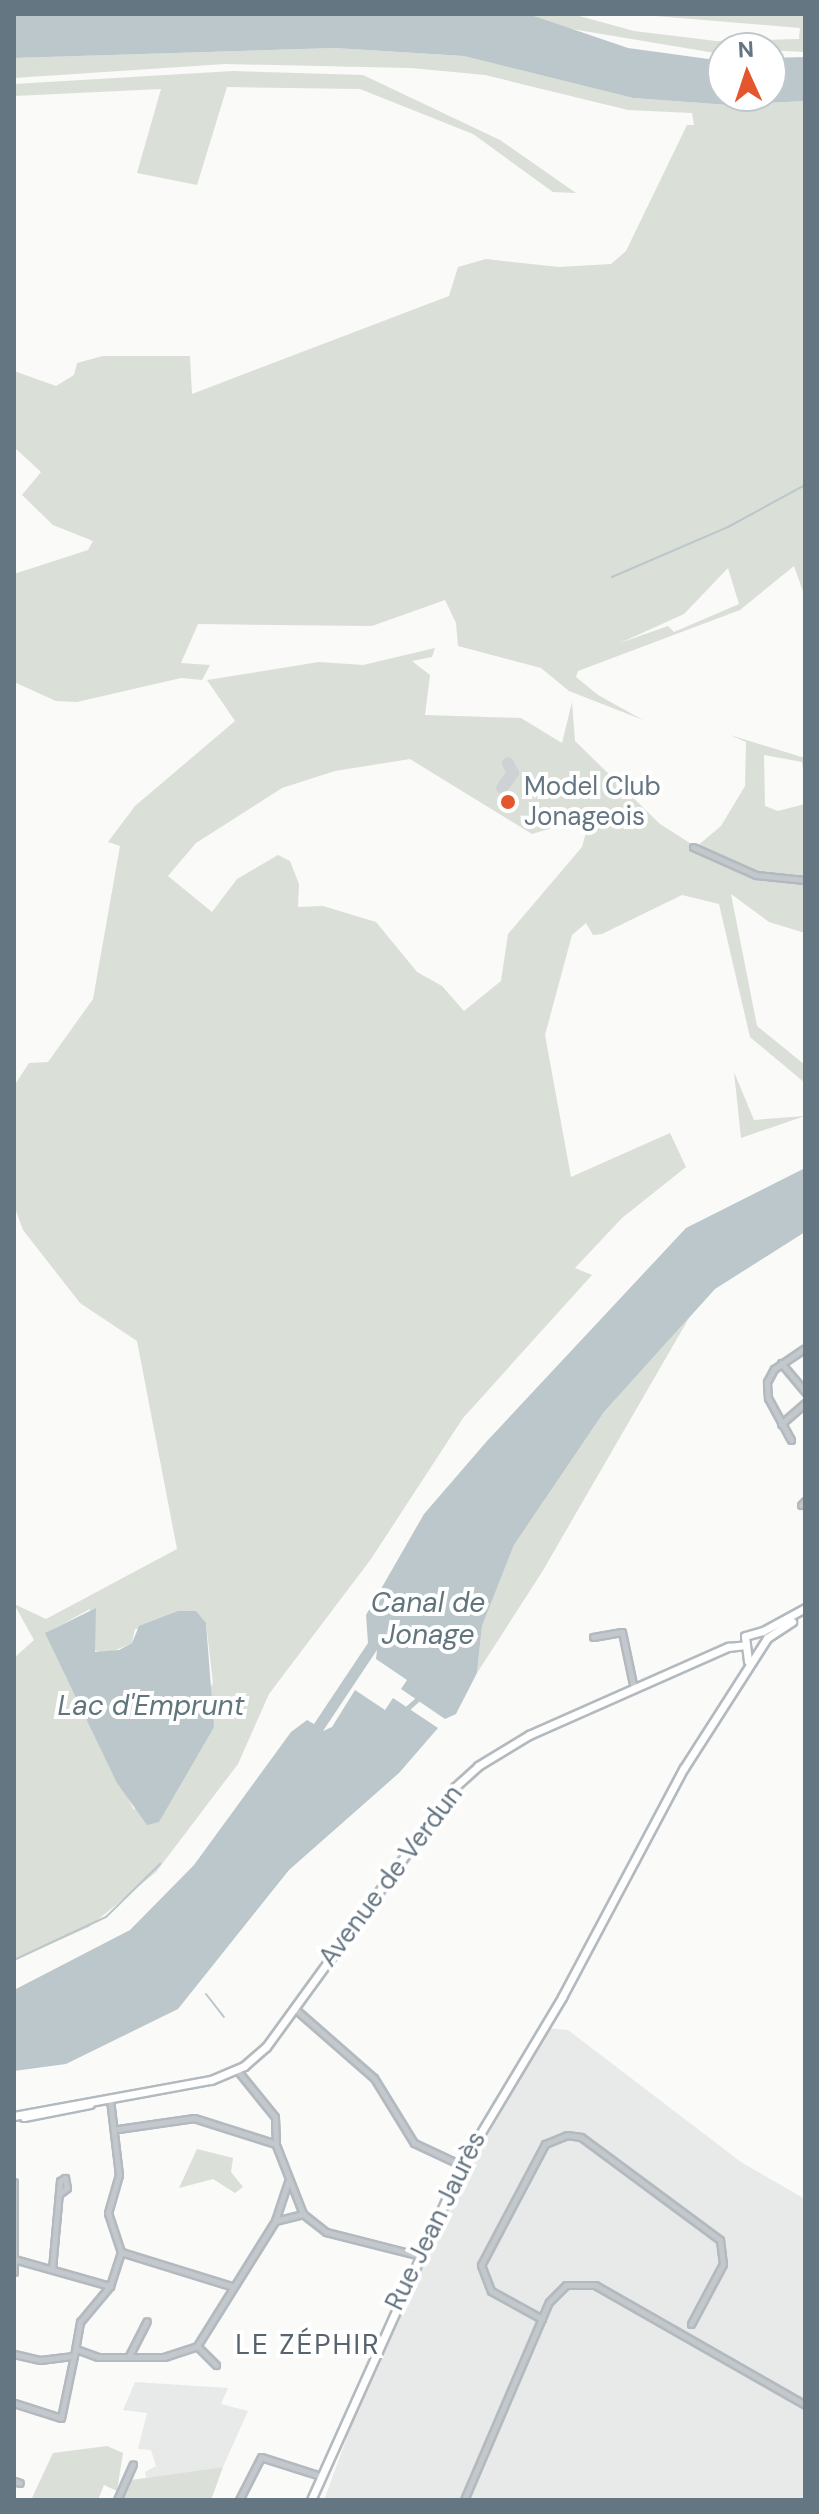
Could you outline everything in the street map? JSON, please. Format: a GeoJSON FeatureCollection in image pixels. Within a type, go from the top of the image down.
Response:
{"type":"FeatureCollection","features":[{"type":"Feature","properties":{"kind":"main road"},"geometry":{"type":"LineString","coordinates":[[745,1636],[751,1649],[765,1635],[805,1610]]}},
{"type":"Feature","properties":{"kind":"main road","name":"Avenue de Verdun"},"geometry":{"type":"LineString","coordinates":[[14,2117],[107,2100],[237,2070],[266,2047],[466,1776],[529,1735],[700,1661],[745,1636],[765,1635]]}},
{"type":"Feature","properties":{"kind":"main road","name":"Avenue de Verdun"},"geometry":{"type":"LineString","coordinates":[[700,1661],[751,1649]]}},
{"type":"Feature","properties":{"kind":"main road","name":"Rue Jean Jaurès"},"geometry":{"type":"LineString","coordinates":[[311,2500],[417,2255],[486,2119],[562,1997],[742,1674],[751,1649]]}},
{"type":"Feature","properties":{"kind":"street"},"geometry":{"type":"LineString","coordinates":[[693,847],[756,875],[805,880]]}},
{"type":"Feature","properties":{"kind":"street"},"geometry":{"type":"LineString","coordinates":[[791,1440],[767,1390],[781,1363],[805,1348]]}},
{"type":"Feature","properties":{"kind":"street"},"geometry":{"type":"LineString","coordinates":[[781,1363],[805,1392]]}},
{"type":"Feature","properties":{"kind":"street"},"geometry":{"type":"LineString","coordinates":[[781,1424],[805,1403]]}},
{"type":"Feature","properties":{"kind":"street"},"geometry":{"type":"LineString","coordinates":[[593,1637],[622,1632],[634,1690]]}},
{"type":"Feature","properties":{"kind":"street"},"geometry":{"type":"LineString","coordinates":[[294,2008],[374,2078],[414,2143],[463,2166]]}},
{"type":"Feature","properties":{"kind":"street"},"geometry":{"type":"LineString","coordinates":[[237,2070],[275,2117],[276,2145],[303,2214],[326,2232],[417,2255]]}},
{"type":"Feature","properties":{"kind":"street"},"geometry":{"type":"LineString","coordinates":[[14,2403],[61,2418],[80,2322],[110,2286],[121,2252],[108,2213],[119,2175],[118,2129],[107,2100]]}},
{"type":"Feature","properties":{"kind":"street"},"geometry":{"type":"LineString","coordinates":[[118,2129],[194,2118],[276,2145]]}},
{"type":"Feature","properties":{"kind":"street"},"geometry":{"type":"LineString","coordinates":[[542,2319],[491,2291],[481,2265],[545,2144],[567,2135],[581,2137],[720,2240],[723,2264],[691,2324],[691,2340]]}},
{"type":"Feature","properties":{"kind":"street"},"geometry":{"type":"LineString","coordinates":[[14,2182],[14,2272]]}},
{"type":"Feature","properties":{"kind":"street"},"geometry":{"type":"LineString","coordinates":[[14,2354],[40,2360],[75,2352],[164,2357],[197,2346],[231,2286],[275,2221],[288,2182]]}},
{"type":"Feature","properties":{"kind":"street"},"geometry":{"type":"LineString","coordinates":[[52,2269],[59,2194]]}},
{"type":"Feature","properties":{"kind":"street"},"geometry":{"type":"LineString","coordinates":[[275,2221],[303,2214]]}},
{"type":"Feature","properties":{"kind":"street"},"geometry":{"type":"LineString","coordinates":[[121,2252],[231,2286]]}},
{"type":"Feature","properties":{"kind":"street"},"geometry":{"type":"LineString","coordinates":[[15,2259],[110,2286]]}},
{"type":"Feature","properties":{"kind":"street"},"geometry":{"type":"LineString","coordinates":[[464,2500],[542,2319],[559,2290],[588,2283],[805,2405]]}},
{"type":"Feature","properties":{"kind":"street"},"geometry":{"type":"LineString","coordinates":[[129,2357],[147,2321]]}},
{"type":"Feature","properties":{"kind":"street"},"geometry":{"type":"LineString","coordinates":[[677,2331],[691,2324]]}},
{"type":"Feature","properties":{"kind":"street"},"geometry":{"type":"LineString","coordinates":[[197,2346],[216,2365]]}},
{"type":"Feature","properties":{"kind":"street"},"geometry":{"type":"LineString","coordinates":[[239,2500],[261,2457],[321,2476]]}},
{"type":"Feature","properties":{"kind":"street"},"geometry":{"type":"LineString","coordinates":[[117,2500],[133,2464]]}},
{"type":"Feature","properties":{"kind":"shaded area"},"geometry":{"type":"Polygon","coordinates":[[[528,14],[572,14],[634,31],[707,40],[707,52],[566,28],[528,14]]]}},
{"type":"Feature","properties":{"kind":"shaded area"},"geometry":{"type":"Polygon","coordinates":[[[631,14],[805,14],[805,52],[787,51],[787,39],[799,39],[800,28],[631,14]]]}},
{"type":"Feature","properties":{"kind":"shaded area"},"geometry":{"type":"Polygon","coordinates":[[[334,48],[464,56],[633,98],[707,103],[707,112],[787,112],[787,102],[805,101],[805,597],[794,566],[740,610],[578,671],[576,677],[598,695],[643,720],[569,691],[541,668],[458,646],[456,623],[445,600],[372,626],[198,624],[181,663],[210,665],[202,680],[181,678],[77,702],[56,701],[14,682],[14,574],[88,550],[93,541],[53,525],[22,495],[41,472],[14,447],[14,371],[56,386],[74,375],[77,363],[103,356],[190,356],[192,394],[449,296],[458,267],[486,259],[559,267],[611,264],[626,251],[687,125],[694,125],[692,113],[628,110],[485,75],[411,68],[225,64],[14,78],[14,58],[334,48]],[[728,568],[684,614],[620,643],[668,626],[674,632],[739,604],[728,568]]]}},
{"type":"Feature","properties":{"kind":"shaded area"},"geometry":{"type":"Polygon","coordinates":[[[233,71],[363,75],[500,140],[576,193],[553,192],[473,134],[360,89],[227,87],[197,185],[137,173],[161,89],[14,96],[14,84],[233,71]]]}},
{"type":"Feature","properties":{"kind":"shaded area"},"geometry":{"type":"Polygon","coordinates":[[[435,648],[432,657],[412,661],[430,675],[425,715],[521,718],[562,743],[572,702],[575,741],[660,824],[696,847],[721,826],[745,786],[746,742],[730,735],[805,758],[805,786],[802,762],[764,755],[765,806],[778,811],[805,804],[805,933],[769,922],[731,894],[757,1026],[805,1065],[805,1083],[750,1037],[719,904],[682,895],[602,934],[593,935],[586,923],[572,935],[545,1035],[571,1177],[670,1133],[686,1167],[622,1218],[575,1268],[592,1275],[463,1418],[371,1559],[269,1694],[238,1764],[156,1872],[89,1927],[14,1960],[14,1658],[34,1640],[14,1604],[46,1619],[177,1549],[137,1341],[80,1303],[23,1230],[14,1205],[14,1086],[29,1063],[48,1062],[93,999],[120,846],[108,842],[135,806],[235,721],[207,680],[319,662],[363,665],[435,648]],[[410,759],[335,771],[282,788],[196,843],[168,876],[212,912],[237,879],[278,855],[290,861],[299,884],[298,907],[323,906],[376,922],[417,972],[442,986],[464,1011],[501,981],[508,934],[582,847],[590,817],[532,834],[410,759]],[[90,1609],[46,1633],[134,1810],[213,1683],[206,1623],[135,1629],[132,1643],[107,1654],[92,1650],[90,1609]]]}},
{"type":"Feature","properties":{"kind":"shaded area"},"geometry":{"type":"Polygon","coordinates":[[[734,1072],[754,1120],[805,1116],[741,1138],[734,1072]]]}},
{"type":"Feature","properties":{"kind":"shaded area"},"geometry":{"type":"Polygon","coordinates":[[[689,1318],[542,1572],[477,1673],[482,1626],[514,1545],[604,1412],[689,1318]]]}},
{"type":"Feature","properties":{"kind":"shaded area"},"geometry":{"type":"Polygon","coordinates":[[[547,2028],[568,2030],[741,2162],[805,2199],[805,2500],[324,2500],[378,2353],[432,2237],[547,2028]]]}},
{"type":"Feature","properties":{"kind":"shaded area"},"geometry":{"type":"Polygon","coordinates":[[[197,2149],[233,2158],[231,2172],[243,2187],[235,2193],[213,2179],[179,2188],[197,2149]]]}},
{"type":"Feature","properties":{"kind":"shaded area"},"geometry":{"type":"Polygon","coordinates":[[[135,2382],[228,2388],[221,2404],[248,2411],[223,2467],[146,2478],[145,2472],[156,2466],[151,2450],[138,2449],[147,2413],[123,2410],[135,2382]]]}},
{"type":"Feature","properties":{"kind":"shaded area"},"geometry":{"type":"Polygon","coordinates":[[[107,2446],[123,2453],[117,2491],[104,2485],[98,2500],[31,2500],[53,2453],[107,2446]]]}},
{"type":"Feature","properties":{"kind":"shaded area"},"geometry":{"type":"Polygon","coordinates":[[[223,2467],[211,2500],[122,2500],[131,2480],[223,2467]]]}},
{"type":"Feature","properties":{"kind":"water"},"geometry":{"type":"Polygon","coordinates":[[[14,14],[528,14],[628,48],[707,59],[707,103],[633,98],[464,56],[334,48],[14,58],[14,14]]]}},
{"type":"Feature","properties":{"kind":"water"},"geometry":{"type":"Polygon","coordinates":[[[805,57],[805,101],[787,102],[787,58],[805,57]]]}},
{"type":"Feature","properties":{"kind":"water"},"geometry":{"type":"Polygon","coordinates":[[[805,1168],[805,1232],[715,1289],[604,1412],[514,1545],[482,1626],[477,1673],[456,1714],[445,1719],[401,1689],[407,1680],[376,1659],[377,1650],[323,1731],[332,1727],[355,1690],[385,1710],[393,1698],[438,1728],[399,1773],[289,1870],[178,2009],[66,2064],[14,2071],[14,1990],[130,1930],[194,1865],[291,1732],[307,1720],[314,1724],[368,1643],[366,1615],[424,1514],[487,1441],[686,1228],[805,1168]]]}},
{"type":"Feature","properties":{"kind":"water","name":"Lac d'Emprunt"},"geometry":{"type":"Polygon","coordinates":[[[96,1608],[95,1652],[119,1650],[132,1643],[139,1626],[178,1611],[196,1611],[206,1623],[214,1727],[159,1822],[147,1825],[117,1783],[45,1633],[96,1608]]]}},
{"type":"Feature","properties":{"kind":"waterway"},"geometry":{"type":"LineString","coordinates":[[612,577],[728,527],[805,485]]}},
{"type":"Feature","properties":{"kind":"waterway","name":"Canal de Jonage"},"geometry":{"type":"LineString","coordinates":[[404,1711],[420,1697]]}},
{"type":"Feature","properties":{"kind":"waterway"},"geometry":{"type":"LineString","coordinates":[[14,1960],[106,1917],[160,1864]]}},
{"type":"Feature","properties":{"kind":"waterway"},"geometry":{"type":"LineString","coordinates":[[206,1994],[224,2017]]}},
{"type":"Feature","properties":{"kind":"taxiway"},"geometry":{"type":"LineString","coordinates":[[502,788],[513,773],[508,763]]}},
{"type":"Feature","properties":{"kind":"place","name":"Model Club Jonageois"},"geometry":{"type":"Point","coordinates":[508,802]}},
{"type":"Feature","properties":{"kind":"district","name":"LE ZÉPHIR"},"geometry":{"type":"Point","coordinates":[308,2345]}}]}
